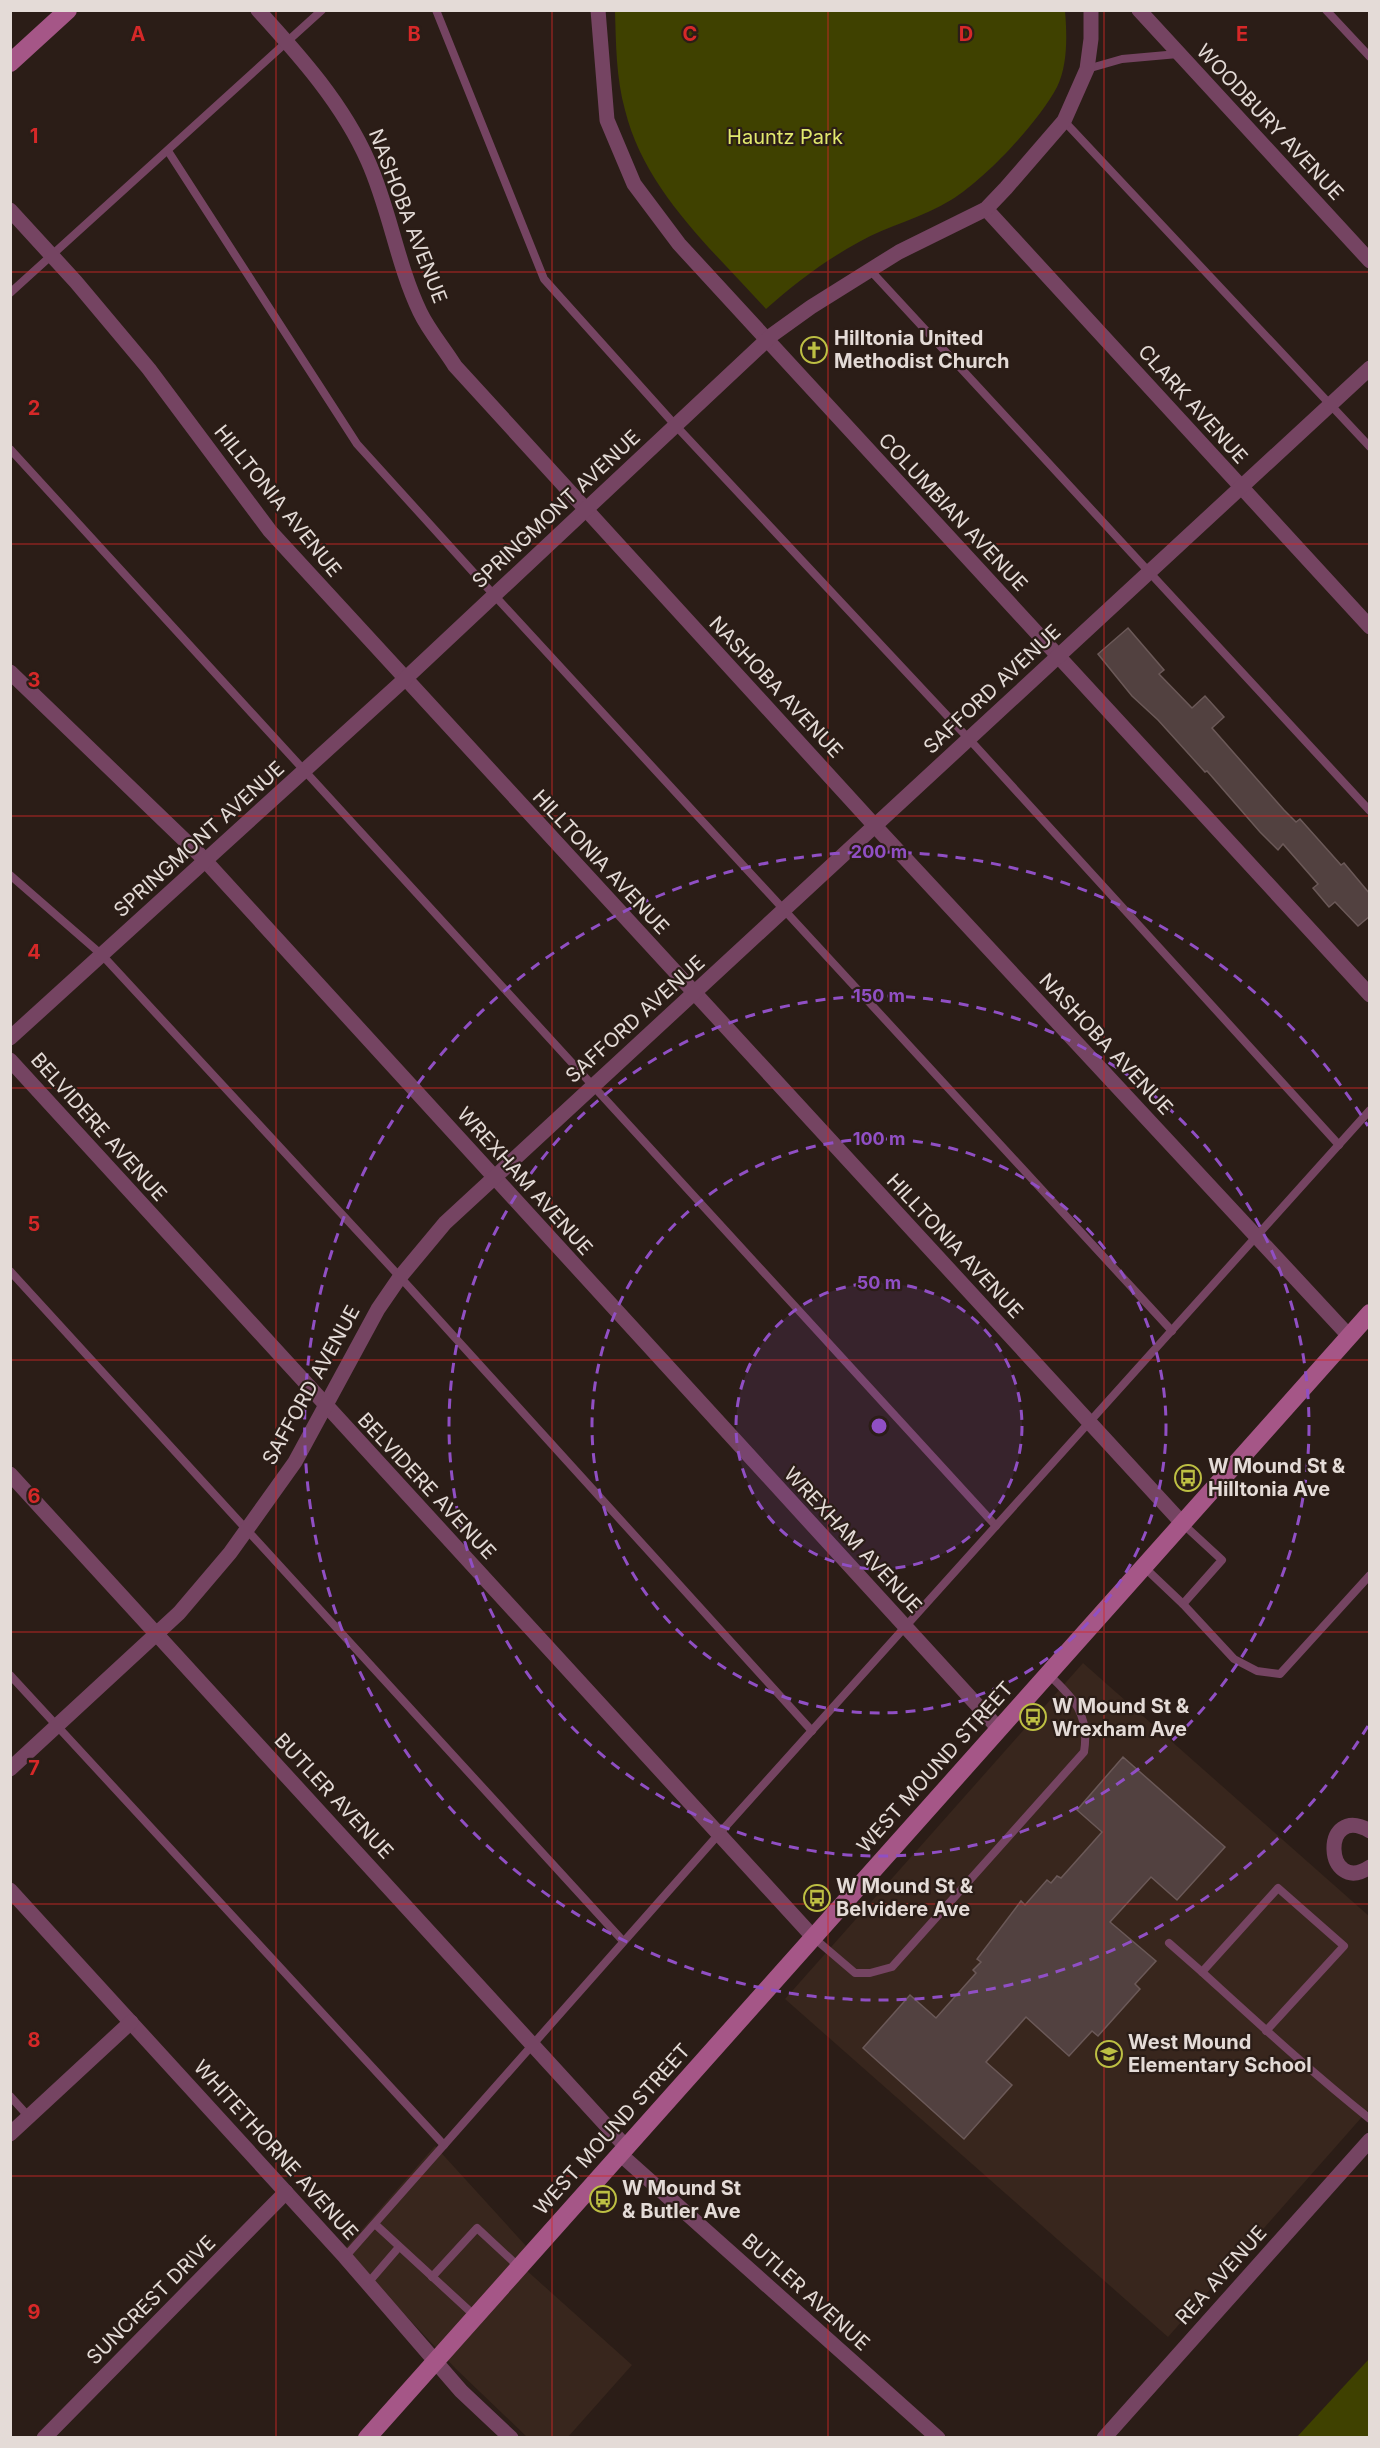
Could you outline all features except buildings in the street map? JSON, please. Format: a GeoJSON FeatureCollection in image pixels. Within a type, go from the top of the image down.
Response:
{"type":"FeatureCollection","features":[{"type":"Feature","properties":{"kind":"street"},"geometry":{"type":"LineString","coordinates":[[10,63],[68,10]]}},
{"type":"Feature","properties":{"kind":"street","name":"NASHOBA AVENUE"},"geometry":{"type":"LineString","coordinates":[[258,10],[288,43],[345,116],[368,161],[386,209],[400,263],[421,314],[455,366],[875,826],[1349,1336]]}},
{"type":"Feature","properties":{"kind":"street","name":"COLUMBIAN AVENUE"},"geometry":{"type":"LineString","coordinates":[[598,10],[608,120],[634,184],[679,244],[1370,995]]}},
{"type":"Feature","properties":{"kind":"street","name":"SPRINGMONT AVENUE"},"geometry":{"type":"LineString","coordinates":[[10,1038],[405,679],[766,341],[811,307],[898,252],[986,209],[1064,121],[1087,69],[1091,39],[1091,10]]}},
{"type":"Feature","properties":{"kind":"street","name":"WOODBURY AVENUE"},"geometry":{"type":"LineString","coordinates":[[1139,10],[1370,261]]}},
{"type":"Feature","properties":{"kind":"street","name":"CLARK AVENUE"},"geometry":{"type":"LineString","coordinates":[[986,209],[1370,627]]}},
{"type":"Feature","properties":{"kind":"street","name":"HILLTONIA AVENUE"},"geometry":{"type":"LineString","coordinates":[[10,210],[52,255],[149,369],[270,531],[1183,1524]]}},
{"type":"Feature","properties":{"kind":"street","name":"SAFFORD AVENUE"},"geometry":{"type":"LineString","coordinates":[[10,1769],[179,1613],[247,1529],[295,1462],[378,1309],[400,1276],[445,1222],[1370,368]]}},
{"type":"Feature","properties":{"kind":"street","name":"WREXHAM AVENUE"},"geometry":{"type":"LineString","coordinates":[[10,672],[205,861],[999,1729]]}},
{"type":"Feature","properties":{"kind":"street","name":"BELVIDERE AVENUE"},"geometry":{"type":"LineString","coordinates":[[10,1060],[814,1938]]}},
{"type":"Feature","properties":{"kind":"street","name":"WEST MOUND STREET"},"geometry":{"type":"LineString","coordinates":[[367,2438],[1370,1313]]}},
{"type":"Feature","properties":{"kind":"street","name":"BUTLER AVENUE"},"geometry":{"type":"LineString","coordinates":[[10,1474],[532,2044],[623,2150],[938,2438]]}},
{"type":"Feature","properties":{"kind":"street"},"geometry":{"type":"LineString","coordinates":[[1369,1830],[1354,1826],[1347,1827],[1335,1838],[1332,1852],[1339,1866],[1346,1870],[1360,1872],[1370,1867]]}},
{"type":"Feature","properties":{"kind":"street","name":"WHITETHORNE AVENUE"},"geometry":{"type":"LineString","coordinates":[[10,1890],[345,2257],[461,2391],[511,2438]]}},
{"type":"Feature","properties":{"kind":"street"},"geometry":{"type":"LineString","coordinates":[[10,2134],[131,2022]]}},
{"type":"Feature","properties":{"kind":"street","name":"REA AVENUE"},"geometry":{"type":"LineString","coordinates":[[1104,2438],[1370,2140]]}},
{"type":"Feature","properties":{"kind":"street","name":"SUNCREST DRIVE"},"geometry":{"type":"LineString","coordinates":[[44,2438],[286,2192]]}},
{"type":"Feature","properties":{"kind":"lane"},"geometry":{"type":"LineString","coordinates":[[10,293],[322,10]]}},
{"type":"Feature","properties":{"kind":"lane"},"geometry":{"type":"LineString","coordinates":[[436,10],[544,279],[676,426],[969,740],[1339,1145]]}},
{"type":"Feature","properties":{"kind":"lane"},"geometry":{"type":"LineString","coordinates":[[1326,10],[1370,57]]}},
{"type":"Feature","properties":{"kind":"lane"},"geometry":{"type":"LineString","coordinates":[[1087,69],[1122,59],[1179,54]]}},
{"type":"Feature","properties":{"kind":"lane"},"geometry":{"type":"LineString","coordinates":[[1064,121],[1370,447]]}},
{"type":"Feature","properties":{"kind":"lane"},"geometry":{"type":"LineString","coordinates":[[168,151],[357,444],[494,596],[1172,1331]]}},
{"type":"Feature","properties":{"kind":"lane"},"geometry":{"type":"LineString","coordinates":[[870,270],[1370,811]]}},
{"type":"Feature","properties":{"kind":"lane"},"geometry":{"type":"LineString","coordinates":[[10,278],[18,286]]}},
{"type":"Feature","properties":{"kind":"lane"},"geometry":{"type":"LineString","coordinates":[[10,448],[996,1526]]}},
{"type":"Feature","properties":{"kind":"lane"},"geometry":{"type":"LineString","coordinates":[[10,875],[102,955],[400,1276],[812,1731]]}},
{"type":"Feature","properties":{"kind":"lane"},"geometry":{"type":"LineString","coordinates":[[345,2257],[623,1941],[1370,1110]]}},
{"type":"Feature","properties":{"kind":"lane"},"geometry":{"type":"LineString","coordinates":[[10,1271],[623,1941]]}},
{"type":"Feature","properties":{"kind":"lane"},"geometry":{"type":"LineString","coordinates":[[1183,1524],[1222,1560],[1184,1604]]}},
{"type":"Feature","properties":{"kind":"lane"},"geometry":{"type":"LineString","coordinates":[[1144,1567],[1184,1604],[1234,1659],[1257,1671],[1280,1674],[1370,1575]]}},
{"type":"Feature","properties":{"kind":"lane"},"geometry":{"type":"LineString","coordinates":[[814,1938],[855,1973],[870,1973],[892,1967],[1083,1752],[1086,1737],[1081,1711],[1070,1694],[1048,1674]]}},
{"type":"Feature","properties":{"kind":"lane"},"geometry":{"type":"LineString","coordinates":[[10,1675],[444,2145]]}},
{"type":"Feature","properties":{"kind":"lane"},"geometry":{"type":"LineString","coordinates":[[1202,1972],[1278,1888],[1344,1946],[1266,2031]]}},
{"type":"Feature","properties":{"kind":"lane"},"geometry":{"type":"LineString","coordinates":[[1168,1942],[1310,2072],[1370,2119]]}},
{"type":"Feature","properties":{"kind":"lane"},"geometry":{"type":"LineString","coordinates":[[10,2096],[29,2117]]}},
{"type":"Feature","properties":{"kind":"lane"},"geometry":{"type":"LineString","coordinates":[[375,2224],[475,2317]]}},
{"type":"Feature","properties":{"kind":"lane"},"geometry":{"type":"LineString","coordinates":[[432,2277],[477,2228],[519,2267]]}},
{"type":"Feature","properties":{"kind":"lane"},"geometry":{"type":"LineString","coordinates":[[368,2283],[399,2247]]}},
{"type":"Feature","properties":{"kind":"shaded area","name":"West Mound Elementary School"},"geometry":{"type":"Polygon","coordinates":[[[1083,1663],[1369,1916],[1369,2109],[1168,2337],[785,1999],[1083,1663]]]}},
{"type":"Feature","properties":{"kind":"shaded area"},"geometry":{"type":"Polygon","coordinates":[[[435,2146],[527,2247],[515,2260],[632,2365],[568,2437],[527,2437],[456,2369],[344,2250],[435,2146]]]}},
{"type":"Feature","properties":{"kind":"green space","name":"Hauntz Park"},"geometry":{"type":"Polygon","coordinates":[[[615,11],[1065,11],[1066,49],[1061,78],[1048,101],[1010,149],[979,179],[965,191],[940,206],[870,236],[847,249],[811,272],[766,309],[683,217],[664,193],[648,167],[635,139],[622,98],[617,60],[615,11]]]}},
{"type":"Feature","properties":{"kind":"green space"},"geometry":{"type":"Polygon","coordinates":[[[1369,2359],[1369,2437],[1297,2437],[1369,2359]]]}},
{"type":"Feature","properties":{"kind":"place","name":"Hilltonia United Methodist Church"},"geometry":{"type":"Point","coordinates":[814,350]}},
{"type":"Feature","properties":{"kind":"place","name":"W Mound St & Hilltonia Ave"},"geometry":{"type":"Point","coordinates":[1188,1478]}},
{"type":"Feature","properties":{"kind":"place","name":"W Mound St & Wrexham Ave"},"geometry":{"type":"Point","coordinates":[1033,1717]}},
{"type":"Feature","properties":{"kind":"place","name":"W Mound St & Belvidere Ave"},"geometry":{"type":"Point","coordinates":[817,1898]}},
{"type":"Feature","properties":{"kind":"place","name":"West Mound Elementary School"},"geometry":{"type":"Point","coordinates":[1109,2054]}},
{"type":"Feature","properties":{"kind":"place","name":"W Mound St & Butler Ave"},"geometry":{"type":"Point","coordinates":[603,2199]}}]}
